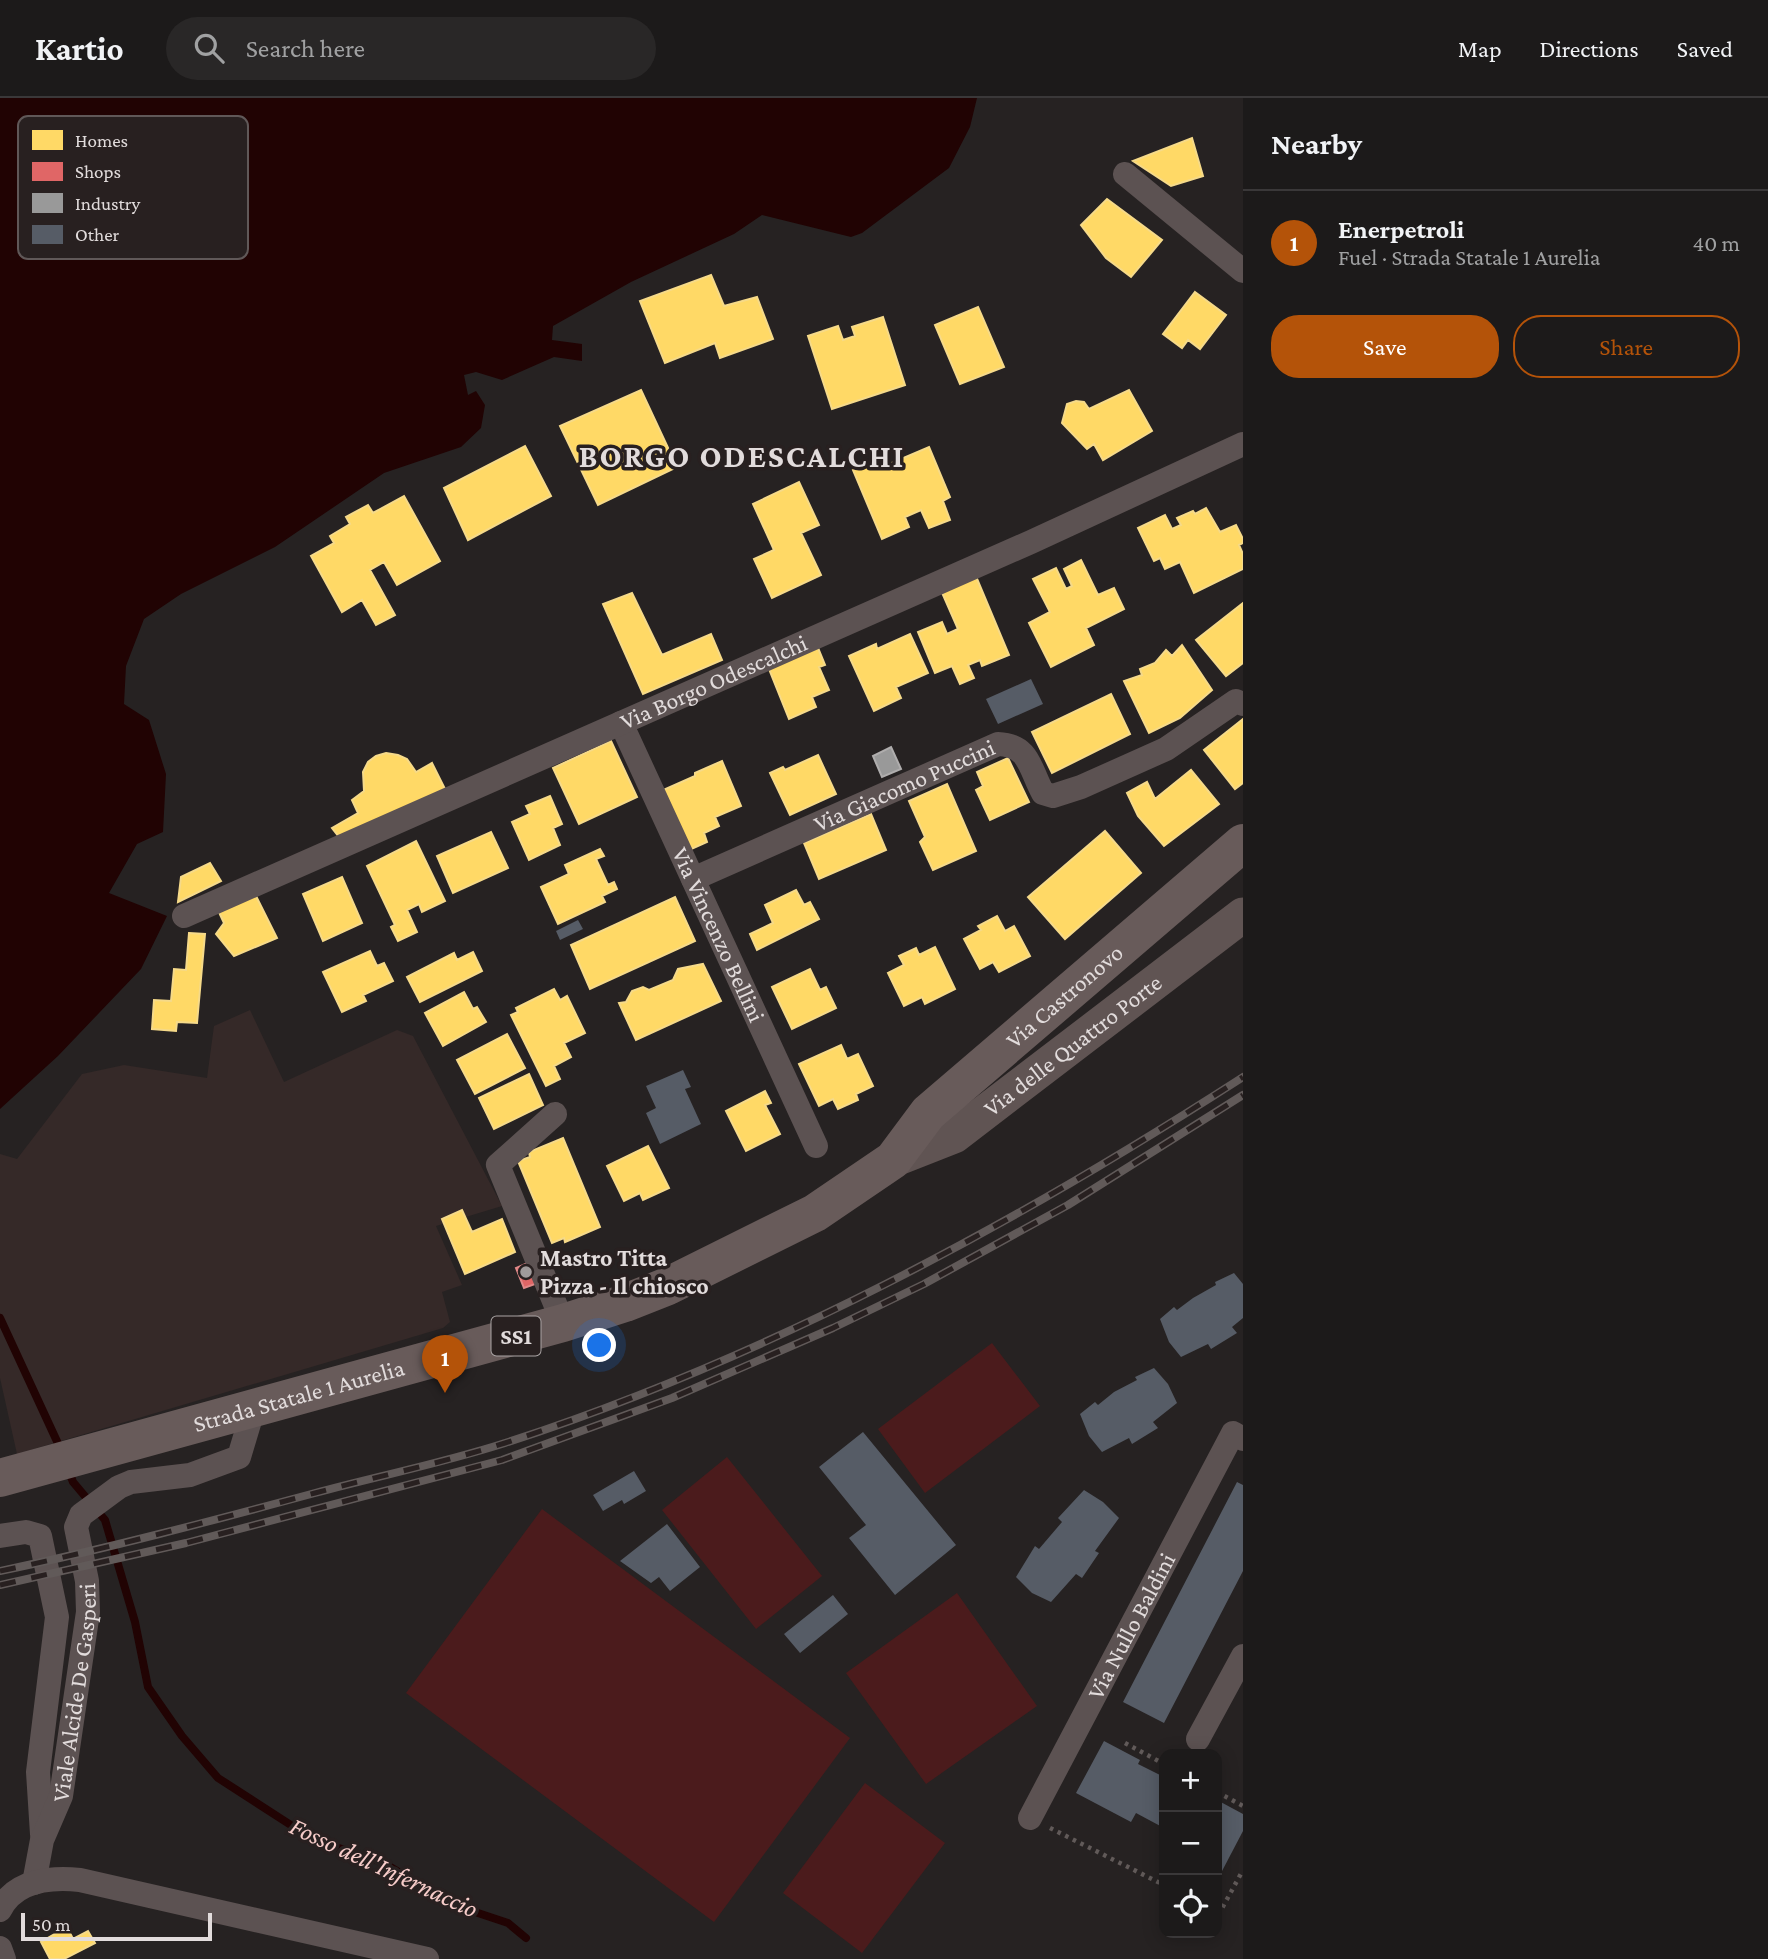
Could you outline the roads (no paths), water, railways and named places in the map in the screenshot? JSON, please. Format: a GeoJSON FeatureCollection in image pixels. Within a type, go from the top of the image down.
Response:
{"type":"FeatureCollection","features":[{"type":"Feature","properties":{"kind":"main road","name":"Via Castronovo"},"geometry":{"type":"LineString","coordinates":[[893,1160],[929,1113],[1243,843]]}},
{"type":"Feature","properties":{"kind":"main road","name":"Via delle Quattro Porte"},"geometry":{"type":"LineString","coordinates":[[893,1160],[954,1136],[1243,915]]}},
{"type":"Feature","properties":{"kind":"main road","name":"Strada Statale 1 Aurelia"},"geometry":{"type":"LineString","coordinates":[[0,1478],[563,1323],[625,1303],[711,1266],[815,1213],[893,1160]]}},
{"type":"Feature","properties":{"kind":"street"},"geometry":{"type":"LineString","coordinates":[[1125,174],[1243,271]]}},
{"type":"Feature","properties":{"kind":"street","name":"Via Borgo Odescalchi"},"geometry":{"type":"LineString","coordinates":[[184,916],[1031,542],[1243,444]]}},
{"type":"Feature","properties":{"kind":"street","name":"Via Giacomo Puccini"},"geometry":{"type":"LineString","coordinates":[[693,879],[998,744],[1012,745],[1023,752],[1043,793],[1053,796],[1166,749],[1236,701],[1243,704]]}},
{"type":"Feature","properties":{"kind":"street","name":"Via Vincenzo Bellini"},"geometry":{"type":"LineString","coordinates":[[621,723],[817,1146]]}},
{"type":"Feature","properties":{"kind":"street"},"geometry":{"type":"LineString","coordinates":[[555,1114],[498,1166],[563,1323]]}},
{"type":"Feature","properties":{"kind":"street","name":"Viale Alcide De Gasperi"},"geometry":{"type":"LineString","coordinates":[[12,1891],[42,1840],[61,1796],[88,1612],[87,1581],[76,1527],[81,1515],[119,1487],[131,1482],[190,1475],[239,1457],[254,1407]]}},
{"type":"Feature","properties":{"kind":"street","name":"Via Nullo Baldini"},"geometry":{"type":"LineString","coordinates":[[1030,1818],[1238,1436]]}},
{"type":"Feature","properties":{"kind":"street","name":"Viale Alcide De Gasperi"},"geometry":{"type":"LineString","coordinates":[[0,1536],[26,1532],[40,1536],[57,1617],[38,1772],[42,1840]]}},
{"type":"Feature","properties":{"kind":"street"},"geometry":{"type":"LineString","coordinates":[[1198,1739],[1243,1656]]}},
{"type":"Feature","properties":{"kind":"street"},"geometry":{"type":"LineString","coordinates":[[12,1891],[57,1878],[80,1880],[427,1959]]}},
{"type":"Feature","properties":{"kind":"street"},"geometry":{"type":"LineString","coordinates":[[0,1948],[4,1959]]}},
{"type":"Feature","properties":{"kind":"waterway","name":"Fosso dell'Infernaccio"},"geometry":{"type":"LineString","coordinates":[[0,1318],[61,1450]]}},
{"type":"Feature","properties":{"kind":"waterway","name":"Fosso dell'Infernaccio"},"geometry":{"type":"LineString","coordinates":[[68,1469],[73,1482],[105,1520],[135,1622],[148,1687],[182,1736],[218,1778],[314,1840],[382,1862],[451,1904],[508,1923],[526,1938]]}},
{"type":"Feature","properties":{"kind":"railway"},"geometry":{"type":"LineString","coordinates":[[0,1571],[158,1534],[482,1450],[602,1409],[698,1371],[793,1329],[977,1236],[1156,1132],[1243,1077]]}},
{"type":"Feature","properties":{"kind":"railway"},"geometry":{"type":"LineString","coordinates":[[0,1585],[186,1543],[502,1460],[672,1398],[833,1328],[924,1284],[1068,1205],[1243,1095]]}},
{"type":"Feature","properties":{"kind":"place","name":"Mastro Titta Pizza - Il chiosco"},"geometry":{"type":"Point","coordinates":[526,1272]}},
{"type":"Feature","properties":{"kind":"place","name":"Enerpetroli"},"geometry":{"type":"Point","coordinates":[445,1393]}},
{"type":"Feature","properties":{"kind":"district","name":"BORGO ODESCALCHI"},"geometry":{"type":"Point","coordinates":[742,456]}}]}
